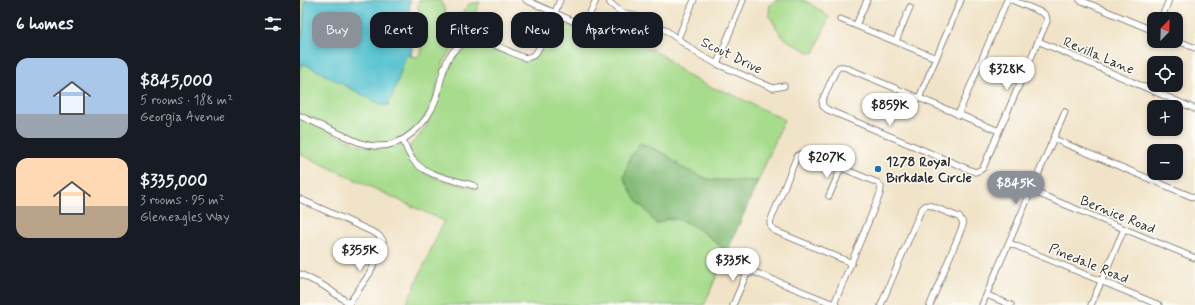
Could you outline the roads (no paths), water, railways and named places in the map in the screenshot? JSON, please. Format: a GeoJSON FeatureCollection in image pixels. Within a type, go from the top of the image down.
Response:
{"type":"FeatureCollection","features":[{"type":"Feature","properties":{"kind":"street"},"geometry":{"type":"LineString","coordinates":[[526,0],[553,12]]}},
{"type":"Feature","properties":{"kind":"street"},"geometry":{"type":"LineString","coordinates":[[555,12],[560,0]]}},
{"type":"Feature","properties":{"kind":"street"},"geometry":{"type":"LineString","coordinates":[[564,17],[584,26],[596,0]]}},
{"type":"Feature","properties":{"kind":"street"},"geometry":{"type":"LineString","coordinates":[[678,38],[694,0]]}},
{"type":"Feature","properties":{"kind":"street"},"geometry":{"type":"LineString","coordinates":[[717,64],[743,0]]}},
{"type":"Feature","properties":{"kind":"street"},"geometry":{"type":"LineString","coordinates":[[856,25],[867,0]]}},
{"type":"Feature","properties":{"kind":"street"},"geometry":{"type":"LineString","coordinates":[[919,98],[961,0]]}},
{"type":"Feature","properties":{"kind":"street"},"geometry":{"type":"LineString","coordinates":[[958,115],[1007,0]]}},
{"type":"Feature","properties":{"kind":"street"},"geometry":{"type":"LineString","coordinates":[[999,131],[844,67],[839,67],[836,70],[822,101],[823,106],[828,110],[975,172],[980,170],[983,168],[1038,41],[1046,21],[1046,16],[1043,12],[1012,0]]}},
{"type":"Feature","properties":{"kind":"street"},"geometry":{"type":"LineString","coordinates":[[1080,0],[1147,28]]}},
{"type":"Feature","properties":{"kind":"street"},"geometry":{"type":"LineString","coordinates":[[1164,12],[1168,0]]}},
{"type":"Feature","properties":{"kind":"street","name":"Scout Drive"},"geometry":{"type":"LineString","coordinates":[[610,3],[621,12],[650,21],[678,38],[700,55],[717,64],[773,88],[784,86]]}},
{"type":"Feature","properties":{"kind":"street"},"geometry":{"type":"LineString","coordinates":[[896,41],[910,7]]}},
{"type":"Feature","properties":{"kind":"street"},"geometry":{"type":"LineString","coordinates":[[840,18],[936,58]]}},
{"type":"Feature","properties":{"kind":"street","name":"Revilla Lane"},"geometry":{"type":"LineString","coordinates":[[1038,41],[1195,109]]}},
{"type":"Feature","properties":{"kind":"street"},"geometry":{"type":"LineString","coordinates":[[300,116],[358,142],[368,145],[384,146],[403,140],[423,123],[436,100],[446,62],[451,54],[458,48],[466,43],[483,42],[525,58],[530,57],[538,48]]}},
{"type":"Feature","properties":{"kind":"street"},"geometry":{"type":"LineString","coordinates":[[1183,43],[1195,48]]}},
{"type":"Feature","properties":{"kind":"street"},"geometry":{"type":"LineString","coordinates":[[982,305],[1066,112]]}},
{"type":"Feature","properties":{"kind":"street"},"geometry":{"type":"LineString","coordinates":[[1054,139],[1195,198]]}},
{"type":"Feature","properties":{"kind":"street"},"geometry":{"type":"LineString","coordinates":[[403,140],[413,160],[428,172],[475,186]]}},
{"type":"Feature","properties":{"kind":"street"},"geometry":{"type":"LineString","coordinates":[[733,305],[746,275],[754,272],[835,304],[852,263],[880,194],[881,188],[878,183],[806,153],[800,154],[797,156],[770,222],[771,227],[852,263]]}},
{"type":"Feature","properties":{"kind":"street"},"geometry":{"type":"LineString","coordinates":[[829,196],[841,168]]}},
{"type":"Feature","properties":{"kind":"street","name":"Bernice Road"},"geometry":{"type":"LineString","coordinates":[[1032,191],[1195,258]]}},
{"type":"Feature","properties":{"kind":"street"},"geometry":{"type":"LineString","coordinates":[[300,199],[377,234],[383,240],[383,245],[370,273],[348,304],[324,286],[300,274]]}},
{"type":"Feature","properties":{"kind":"street"},"geometry":{"type":"LineString","coordinates":[[881,305],[921,210],[925,206],[929,205],[959,217],[963,225],[930,305]]}},
{"type":"Feature","properties":{"kind":"street"},"geometry":{"type":"LineString","coordinates":[[1091,305],[1124,229]]}},
{"type":"Feature","properties":{"kind":"street","name":"Pinedale Road"},"geometry":{"type":"LineString","coordinates":[[1009,243],[1159,305]]}},
{"type":"Feature","properties":{"kind":"street"},"geometry":{"type":"LineString","coordinates":[[987,295],[1011,305]]}},
{"type":"Feature","properties":{"kind":"water"},"geometry":{"type":"Polygon","coordinates":[[[305,0],[410,0],[409,12],[370,12],[370,48],[412,48],[411,56],[406,55],[388,105],[382,105],[303,63],[300,67],[300,39],[303,33],[305,0]]]}},
{"type":"Feature","properties":{"kind":"place","name":"1278 Royal Birkdale Circle"},"geometry":{"type":"Point","coordinates":[878,169]}}]}
